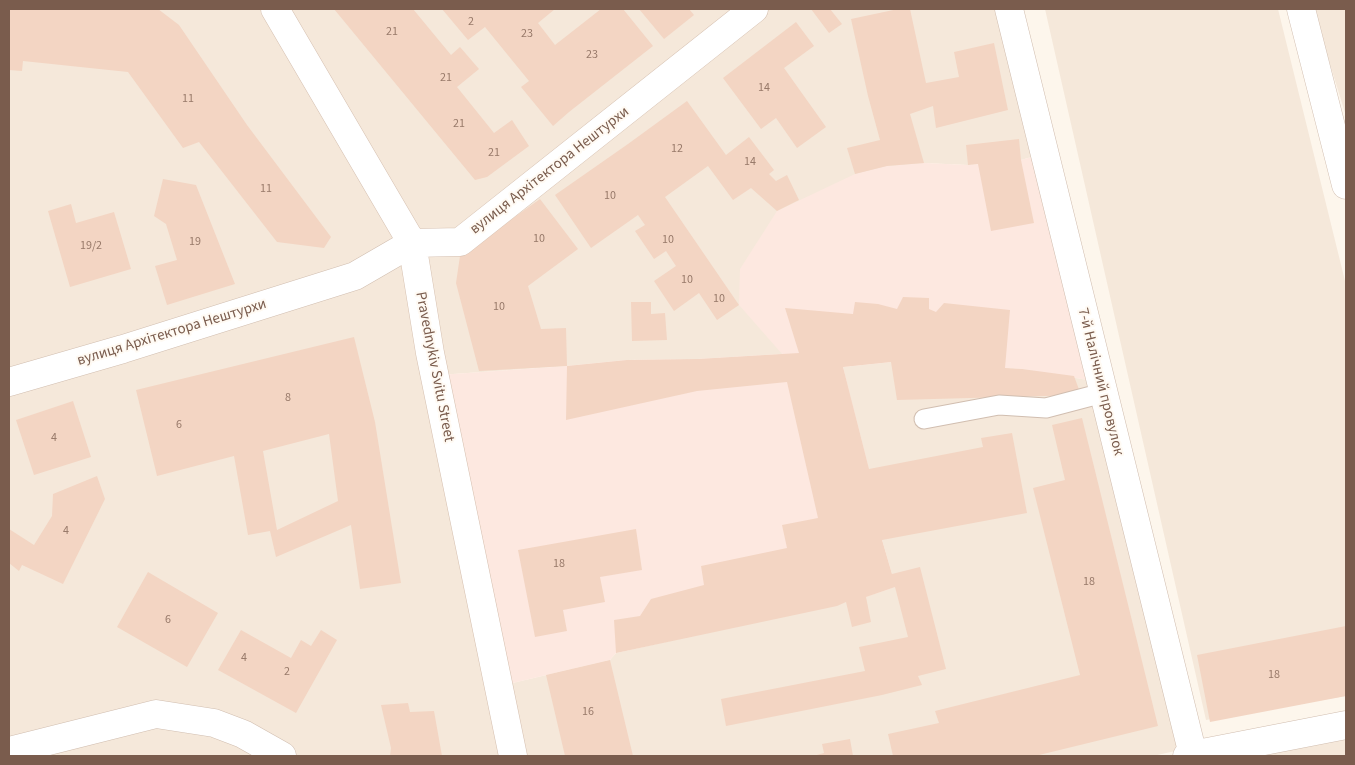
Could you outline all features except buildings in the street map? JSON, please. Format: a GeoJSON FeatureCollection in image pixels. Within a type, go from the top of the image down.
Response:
{"type":"FeatureCollection","features":[{"type":"Feature","properties":{"kind":"street","name":"Pravednykiv Svitu Street"},"geometry":{"type":"LineString","coordinates":[[275,9],[412,243],[430,353],[513,756]]}},
{"type":"Feature","properties":{"kind":"street","name":"вулиця Архітектора Нештурхи"},"geometry":{"type":"LineString","coordinates":[[9,382],[124,349],[355,276],[412,243],[460,242],[754,9]]}},
{"type":"Feature","properties":{"kind":"street","name":"7-й Налічний провулок"},"geometry":{"type":"LineString","coordinates":[[1009,9],[1190,756]]}},
{"type":"Feature","properties":{"kind":"street"},"geometry":{"type":"LineString","coordinates":[[1301,9],[1346,182]]}},
{"type":"Feature","properties":{"kind":"street"},"geometry":{"type":"LineString","coordinates":[[9,752],[156,714],[214,723],[243,734],[282,756]]}},
{"type":"Feature","properties":{"kind":"street"},"geometry":{"type":"LineString","coordinates":[[1190,756],[1346,725]]}},
{"type":"Feature","properties":{"kind":"lane"},"geometry":{"type":"LineString","coordinates":[[924,419],[1000,405],[1046,408],[1103,393]]}},
{"type":"Feature","properties":{"kind":"shaded area"},"geometry":{"type":"Polygon","coordinates":[[[9,9],[263,9],[398,246],[196,321],[9,374],[9,9]]]}},
{"type":"Feature","properties":{"kind":"shaded area"},"geometry":{"type":"Polygon","coordinates":[[[276,9],[749,9],[460,241],[413,242],[276,9]]]}},
{"type":"Feature","properties":{"kind":"shaded area"},"geometry":{"type":"Polygon","coordinates":[[[763,9],[1001,9],[1039,155],[1021,160],[968,165],[924,163],[783,354],[698,359],[627,360],[439,375],[421,251],[462,245],[763,9]]]}},
{"type":"Feature","properties":{"kind":"shaded area"},"geometry":{"type":"Polygon","coordinates":[[[1045,9],[1278,9],[1346,285],[1346,696],[1206,720],[1045,9]]]}},
{"type":"Feature","properties":{"kind":"shaded area"},"geometry":{"type":"Polygon","coordinates":[[[1313,9],[1346,9],[1346,116],[1313,9]]]}},
{"type":"Feature","properties":{"kind":"shaded area"},"geometry":{"type":"Polygon","coordinates":[[[1039,155],[1100,382],[1022,369],[891,362],[843,367],[869,469],[882,540],[895,587],[866,597],[616,653],[610,660],[504,685],[439,375],[627,360],[698,359],[782,354],[739,305],[740,269],[777,211],[855,174],[887,166],[924,163],[968,165],[1021,160],[1039,155]]]}},
{"type":"Feature","properties":{"kind":"shaded area"},"geometry":{"type":"Polygon","coordinates":[[[406,256],[508,756],[9,756],[9,390],[406,256]]]}},
{"type":"Feature","properties":{"kind":"shaded area"},"geometry":{"type":"Polygon","coordinates":[[[891,362],[1022,369],[1100,382],[1184,749],[1153,756],[519,756],[504,685],[610,660],[616,653],[714,631],[892,574],[882,540],[843,367],[891,362]]]}},
{"type":"Feature","properties":{"kind":"shaded area"},"geometry":{"type":"Polygon","coordinates":[[[1346,732],[1346,756],[1233,756],[1346,732]]]}}]}
